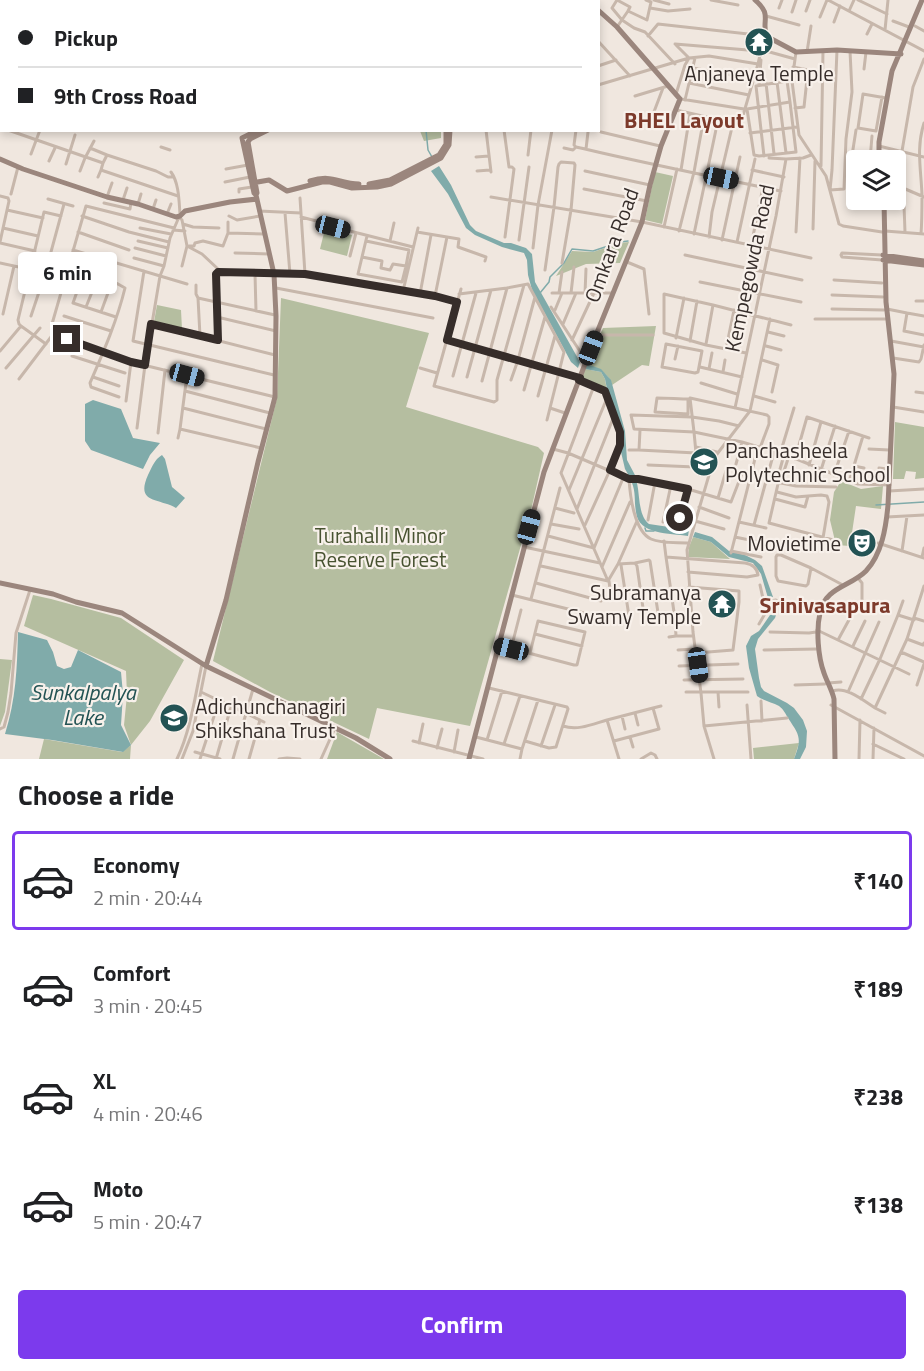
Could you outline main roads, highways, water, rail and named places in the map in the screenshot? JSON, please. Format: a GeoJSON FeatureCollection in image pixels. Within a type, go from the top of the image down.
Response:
{"type":"FeatureCollection","features":[{"type":"Feature","properties":{"kind":"water"},"geometry":{"type":"Polygon","coordinates":[[[439,166],[470,225],[476,231],[504,243],[526,248],[532,254],[535,282],[580,362],[578,368],[571,362],[532,290],[524,253],[502,247],[475,235],[466,228],[448,194],[431,171],[439,166]]]}},
{"type":"Feature","properties":{"kind":"water"},"geometry":{"type":"Polygon","coordinates":[[[587,364],[601,369],[611,380],[625,431],[627,460],[636,477],[629,476],[625,469],[621,452],[621,433],[605,379],[601,372],[585,369],[587,364]]]}},
{"type":"Feature","properties":{"kind":"water"},"geometry":{"type":"Polygon","coordinates":[[[93,400],[121,409],[133,438],[160,443],[150,455],[143,469],[91,450],[85,441],[85,404],[93,400]]]}},
{"type":"Feature","properties":{"kind":"water"},"geometry":{"type":"Polygon","coordinates":[[[162,455],[172,487],[185,498],[176,508],[151,499],[144,491],[155,461],[162,455]]]}},
{"type":"Feature","properties":{"kind":"water"},"geometry":{"type":"Polygon","coordinates":[[[632,483],[637,483],[641,510],[649,524],[689,530],[688,536],[656,532],[642,525],[636,512],[632,483]]]}},
{"type":"Feature","properties":{"kind":"water"},"geometry":{"type":"Polygon","coordinates":[[[695,532],[712,537],[729,551],[755,560],[762,566],[773,597],[768,598],[761,574],[753,563],[729,557],[711,542],[693,537],[695,532]]]}},
{"type":"Feature","properties":{"kind":"water"},"geometry":{"type":"Polygon","coordinates":[[[770,615],[776,615],[758,639],[755,649],[759,678],[764,691],[794,708],[803,720],[807,731],[806,747],[800,759],[794,759],[799,742],[795,729],[781,707],[757,696],[749,668],[746,646],[751,636],[759,631],[770,615]]]}},
{"type":"Feature","properties":{"kind":"water","name":"Sunkalpalya Lake"},"geometry":{"type":"Polygon","coordinates":[[[18,632],[47,640],[57,666],[64,669],[71,667],[78,650],[121,672],[123,694],[121,725],[131,745],[123,752],[5,734],[14,696],[18,632]]]}},
{"type":"Feature","properties":{"kind":"waterway"},"geometry":{"type":"LineString","coordinates":[[426,132],[428,150],[432,157]]}},
{"type":"Feature","properties":{"kind":"waterway"},"geometry":{"type":"LineString","coordinates":[[540,293],[572,249],[593,251],[628,241]]}},
{"type":"Feature","properties":{"kind":"waterway"},"geometry":{"type":"LineString","coordinates":[[876,505],[924,502]]}},
{"type":"Feature","properties":{"kind":"waterway"},"geometry":{"type":"LineString","coordinates":[[645,528],[646,531],[654,531]]}},
{"type":"Feature","properties":{"kind":"waterway"},"geometry":{"type":"LineString","coordinates":[[770,597],[774,608],[772,615]]}},
{"type":"Feature","properties":{"kind":"place","name":"Anjaneya Temple"},"geometry":{"type":"Point","coordinates":[759,42]}},
{"type":"Feature","properties":{"kind":"place","name":"Panchasheela Polytechnic School"},"geometry":{"type":"Point","coordinates":[704,462]}},
{"type":"Feature","properties":{"kind":"place","name":"Movietime"},"geometry":{"type":"Point","coordinates":[862,543]}},
{"type":"Feature","properties":{"kind":"place","name":"Subramanya Swamy Temple"},"geometry":{"type":"Point","coordinates":[722,604]}},
{"type":"Feature","properties":{"kind":"place","name":"Adichunchanagiri Shikshana Trust"},"geometry":{"type":"Point","coordinates":[174,718]}},
{"type":"Feature","properties":{"kind":"district","name":"BHEL Layout"},"geometry":{"type":"Point","coordinates":[684,120]}},
{"type":"Feature","properties":{"kind":"district","name":"Srinivasapura"},"geometry":{"type":"Point","coordinates":[825,605]}},
{"type":"Feature","properties":{"kind":"park label","name":"Turahalli Minor Reserve Forest"},"geometry":{"type":"Point","coordinates":[380,547]}}]}
